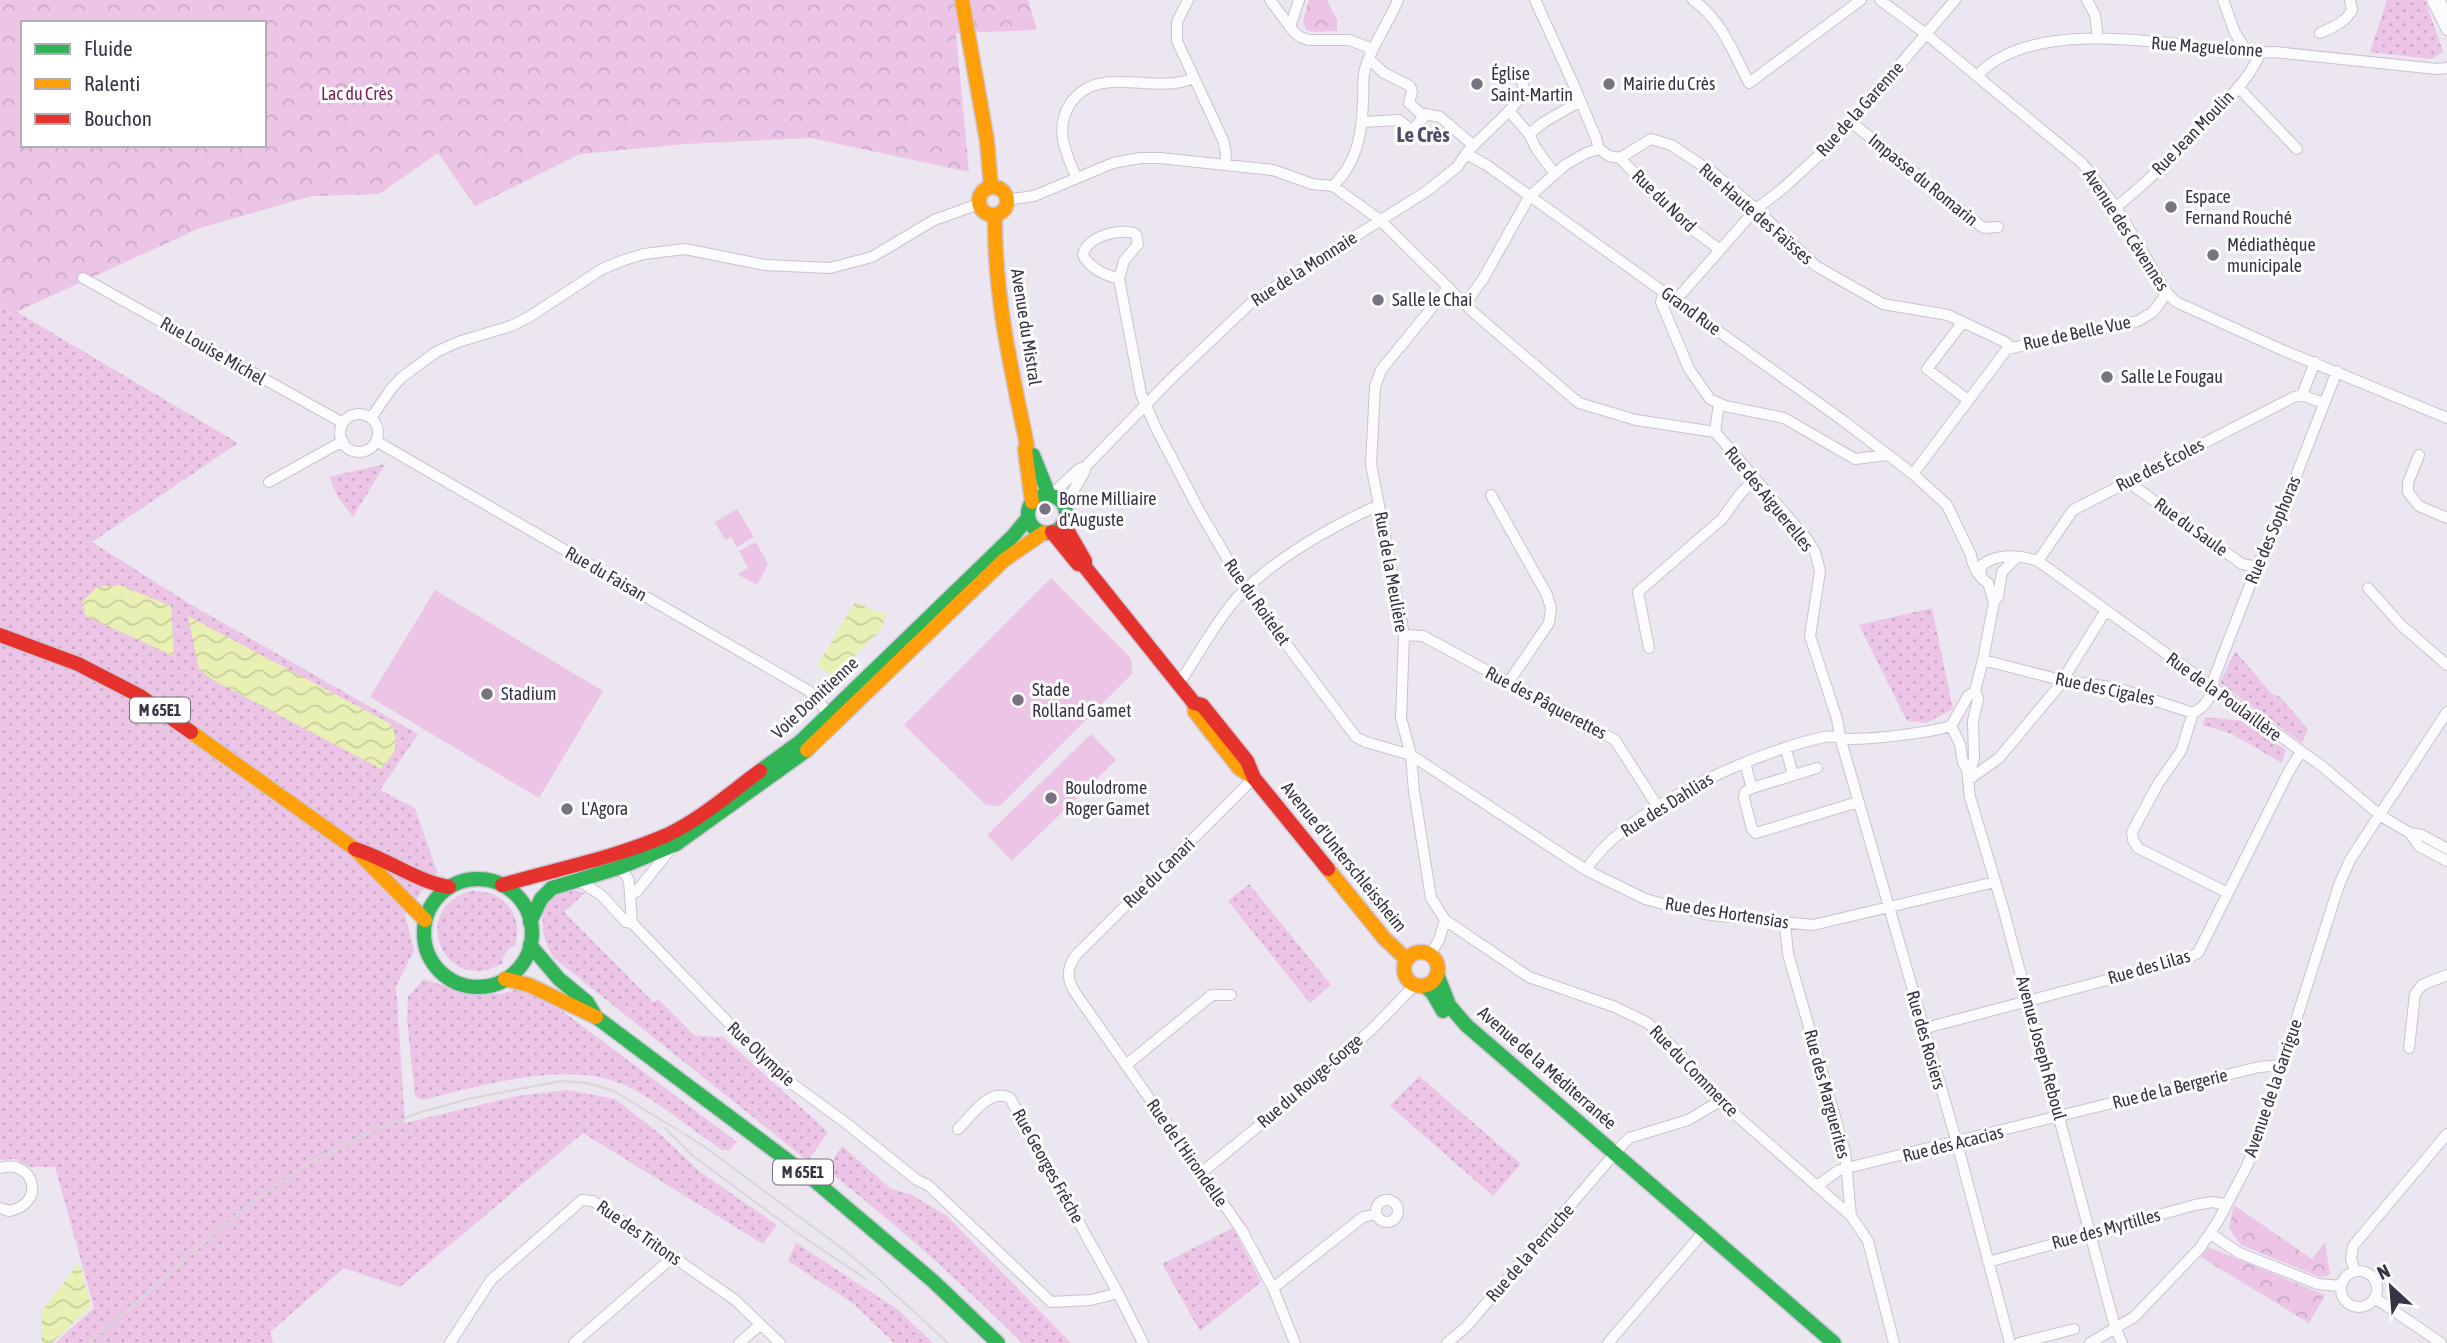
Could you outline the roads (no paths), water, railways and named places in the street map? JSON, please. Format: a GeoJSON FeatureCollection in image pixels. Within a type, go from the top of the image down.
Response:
{"type":"FeatureCollection","features":[{"type":"Feature","properties":{"kind":"street"},"geometry":{"type":"LineString","coordinates":[[962,0],[987,141],[991,187]]}},
{"type":"Feature","properties":{"kind":"street"},"geometry":{"type":"LineString","coordinates":[[1188,0],[1180,13],[1176,32],[1180,51],[1223,140],[1225,165]]}},
{"type":"Feature","properties":{"kind":"street"},"geometry":{"type":"LineString","coordinates":[[1270,0],[1300,37],[1309,40],[1349,40],[1371,54],[1384,73],[1410,86],[1412,91],[1409,103],[1420,113],[1440,117],[1473,145]]}},
{"type":"Feature","properties":{"kind":"street"},"geometry":{"type":"LineString","coordinates":[[1290,27],[1299,0]]}},
{"type":"Feature","properties":{"kind":"street"},"geometry":{"type":"LineString","coordinates":[[1007,200],[1034,196],[1113,163],[1140,158],[1273,170],[1312,184],[1333,186],[1346,173],[1354,159],[1363,122],[1364,72],[1398,0]]}},
{"type":"Feature","properties":{"kind":"street"},"geometry":{"type":"LineString","coordinates":[[1465,304],[1483,279],[1529,197],[1576,158],[1599,149],[1597,138],[1535,0]]}},
{"type":"Feature","properties":{"kind":"street"},"geometry":{"type":"LineString","coordinates":[[1693,0],[1719,27],[1749,83],[1861,0]]}},
{"type":"Feature","properties":{"kind":"street","name":"Avenue des Cévennes"},"geometry":{"type":"LineString","coordinates":[[1880,0],[1926,34],[2075,156],[2116,207],[2167,293],[2176,302],[2280,349],[2447,418]]}},
{"type":"Feature","properties":{"kind":"street","name":"Rue de la Garenne"},"geometry":{"type":"LineString","coordinates":[[1675,300],[1756,209],[1825,150],[1955,0]]}},
{"type":"Feature","properties":{"kind":"street"},"geometry":{"type":"LineString","coordinates":[[2087,0],[2095,15],[2098,38]]}},
{"type":"Feature","properties":{"kind":"street"},"geometry":{"type":"LineString","coordinates":[[2222,0],[2235,33],[2248,53]]}},
{"type":"Feature","properties":{"kind":"street"},"geometry":{"type":"LineString","coordinates":[[2320,33],[2335,27],[2347,17],[2352,10],[2350,0]]}},
{"type":"Feature","properties":{"kind":"street"},"geometry":{"type":"LineString","coordinates":[[2432,0],[2447,30]]}},
{"type":"Feature","properties":{"kind":"street"},"geometry":{"type":"LineString","coordinates":[[2440,0],[2447,19]]}},
{"type":"Feature","properties":{"kind":"street","name":"Rue Maguelonne"},"geometry":{"type":"LineString","coordinates":[[1977,76],[1990,62],[2008,52],[2043,42],[2098,38],[2248,53],[2275,51],[2447,68]]}},
{"type":"Feature","properties":{"kind":"street","name":"Rue Jean Moulin"},"geometry":{"type":"LineString","coordinates":[[2116,207],[2163,164],[2238,87],[2253,68],[2261,52]]}},
{"type":"Feature","properties":{"kind":"street"},"geometry":{"type":"LineString","coordinates":[[1076,177],[1063,144],[1061,131],[1063,117],[1077,96],[1102,83],[1172,84],[1194,78]]}},
{"type":"Feature","properties":{"kind":"street"},"geometry":{"type":"LineString","coordinates":[[1522,82],[1525,92],[1509,111],[1529,134],[1536,150],[1555,174]]}},
{"type":"Feature","properties":{"kind":"street"},"geometry":{"type":"LineString","coordinates":[[2238,87],[2297,149]]}},
{"type":"Feature","properties":{"kind":"street"},"geometry":{"type":"LineString","coordinates":[[1529,134],[1579,102]]}},
{"type":"Feature","properties":{"kind":"street","name":"Rue de la Monnaie"},"geometry":{"type":"LineString","coordinates":[[1050,495],[1079,469],[1085,467],[1254,300],[1427,191],[1457,167],[1473,145],[1509,111]]}},
{"type":"Feature","properties":{"kind":"street"},"geometry":{"type":"LineString","coordinates":[[1363,122],[1399,120],[1412,131],[1426,114]]}},
{"type":"Feature","properties":{"kind":"street","name":"Impasse du Romarin"},"geometry":{"type":"LineString","coordinates":[[1851,122],[1977,223],[1984,228],[1998,228]]}},
{"type":"Feature","properties":{"kind":"street","name":"Rue Haute des Faïsses"},"geometry":{"type":"LineString","coordinates":[[1615,157],[1651,139],[1671,145],[1715,174],[1816,266],[1883,304],[1948,315],[2011,347]]}},
{"type":"Feature","properties":{"kind":"street","name":"Rue du Nord"},"geometry":{"type":"LineString","coordinates":[[1599,149],[1615,157],[1660,201],[1719,249]]}},
{"type":"Feature","properties":{"kind":"street","name":"Grand Rue"},"geometry":{"type":"LineString","coordinates":[[1466,154],[1485,164],[1664,292],[1913,474],[1947,505],[1994,602]]}},
{"type":"Feature","properties":{"kind":"street","name":"Rue des Aiguerelles"},"geometry":{"type":"LineString","coordinates":[[1333,186],[1380,220],[1465,304],[1579,403],[1636,420],[1715,432],[1807,539],[1815,552],[1819,571],[1810,636],[1837,719],[1840,737]]}},
{"type":"Feature","properties":{"kind":"street"},"geometry":{"type":"LineString","coordinates":[[991,187],[1000,188],[1007,200],[1003,212],[995,215],[983,212],[979,204],[981,194],[991,187]]}},
{"type":"Feature","properties":{"kind":"street"},"geometry":{"type":"LineString","coordinates":[[371,418],[401,378],[436,352],[458,342],[511,326],[595,274],[624,260],[667,250],[685,249],[765,265],[830,268],[872,257],[934,220],[979,204]]}},
{"type":"Feature","properties":{"kind":"street","name":"Avenue du Mistral"},"geometry":{"type":"LineString","coordinates":[[995,215],[999,288],[1027,445],[1025,449],[1031,502]]}},
{"type":"Feature","properties":{"kind":"street"},"geometry":{"type":"LineString","coordinates":[[1131,232],[1136,234],[1138,244],[1124,261],[1119,279],[1107,276],[1090,265],[1083,255],[1084,249],[1093,240],[1131,232]]}},
{"type":"Feature","properties":{"kind":"street","name":"Rue Louise Michel"},"geometry":{"type":"LineString","coordinates":[[83,278],[343,424]]}},
{"type":"Feature","properties":{"kind":"street","name":"Rue du Roitelet"},"geometry":{"type":"LineString","coordinates":[[1119,279],[1145,406],[1200,512],[1245,589],[1356,737],[1411,755]]}},
{"type":"Feature","properties":{"kind":"street","name":"Rue de la Meulière"},"geometry":{"type":"LineString","coordinates":[[1445,920],[1434,906],[1429,891],[1411,755],[1400,708],[1404,635],[1371,464],[1375,387],[1381,370],[1448,288]]}},
{"type":"Feature","properties":{"kind":"street"},"geometry":{"type":"LineString","coordinates":[[1664,292],[1661,302],[1689,369],[1710,399],[1784,418],[1855,459],[1887,455]]}},
{"type":"Feature","properties":{"kind":"street","name":"Rue de Belle Vue"},"geometry":{"type":"LineString","coordinates":[[1913,474],[2011,347],[2138,321],[2153,312],[2167,293]]}},
{"type":"Feature","properties":{"kind":"street"},"geometry":{"type":"LineString","coordinates":[[1963,322],[1927,369],[1968,400]]}},
{"type":"Feature","properties":{"kind":"street"},"geometry":{"type":"LineString","coordinates":[[2315,362],[2302,395],[2323,403]]}},
{"type":"Feature","properties":{"kind":"street","name":"Rue des Sophoras"},"geometry":{"type":"LineString","coordinates":[[2214,689],[2214,678],[2337,371]]}},
{"type":"Feature","properties":{"kind":"street","name":"Rue des Écoles"},"geometry":{"type":"LineString","coordinates":[[2038,561],[2073,510],[2302,395]]}},
{"type":"Feature","properties":{"kind":"street"},"geometry":{"type":"LineString","coordinates":[[1715,432],[1718,403]]}},
{"type":"Feature","properties":{"kind":"street"},"geometry":{"type":"LineString","coordinates":[[353,415],[371,418],[378,429],[376,441],[368,449],[356,452],[346,446],[342,441],[343,424],[353,415]]}},
{"type":"Feature","properties":{"kind":"street"},"geometry":{"type":"LineString","coordinates":[[269,482],[342,441]]}},
{"type":"Feature","properties":{"kind":"street","name":"Rue du Faisan"},"geometry":{"type":"LineString","coordinates":[[376,441],[808,691],[830,714]]}},
{"type":"Feature","properties":{"kind":"street","name":"Avenue du Mistral"},"geometry":{"type":"LineString","coordinates":[[1027,445],[1050,495]]}},
{"type":"Feature","properties":{"kind":"street"},"geometry":{"type":"LineString","coordinates":[[2419,455],[2408,483],[2408,492],[2419,506],[2447,518]]}},
{"type":"Feature","properties":{"kind":"street","name":"Rue de la Monnaie"},"geometry":{"type":"LineString","coordinates":[[1064,507],[1085,467]]}},
{"type":"Feature","properties":{"kind":"street"},"geometry":{"type":"LineString","coordinates":[[1649,648],[1639,592],[1722,519],[1754,480]]}},
{"type":"Feature","properties":{"kind":"street","name":"Rue du Saule"},"geometry":{"type":"LineString","coordinates":[[2128,482],[2242,564],[2257,567]]}},
{"type":"Feature","properties":{"kind":"street"},"geometry":{"type":"LineString","coordinates":[[1050,495],[1059,499],[1066,515],[1053,529],[1033,528],[1028,518],[1031,502],[1039,496],[1050,495]]}},
{"type":"Feature","properties":{"kind":"street"},"geometry":{"type":"LineString","coordinates":[[1491,495],[1547,595],[1551,608],[1549,623],[1508,683]]}},
{"type":"Feature","properties":{"kind":"street"},"geometry":{"type":"LineString","coordinates":[[1179,683],[1233,602],[1245,589],[1299,548],[1379,505]]}},
{"type":"Feature","properties":{"kind":"street","name":"Voie Domitienne"},"geometry":{"type":"LineString","coordinates":[[502,885],[654,841],[691,822],[800,742],[1013,536],[1028,518]]}},
{"type":"Feature","properties":{"kind":"street","name":"Voie Domitienne"},"geometry":{"type":"LineString","coordinates":[[530,922],[546,893],[560,884],[621,867],[676,844],[801,756],[1004,560],[1053,529]]}},
{"type":"Feature","properties":{"kind":"street","name":"Avenue d'Unterschleissheim"},"geometry":{"type":"LineString","coordinates":[[1053,529],[1079,565],[1085,567],[1195,703],[1195,712],[1239,768],[1254,778],[1388,943],[1407,960]]}},
{"type":"Feature","properties":{"kind":"street"},"geometry":{"type":"LineString","coordinates":[[1953,731],[1957,715],[1968,696],[1975,691],[2001,575],[1998,563],[1971,555]]}},
{"type":"Feature","properties":{"kind":"street"},"geometry":{"type":"LineString","coordinates":[[2017,557],[2001,575],[1984,579],[1982,565],[1988,561],[2011,555],[2038,561]]}},
{"type":"Feature","properties":{"kind":"street","name":"Rue de la Poulaillère"},"geometry":{"type":"LineString","coordinates":[[2038,561],[2323,767],[2381,816],[2410,833],[2420,846],[2445,852]]}},
{"type":"Feature","properties":{"kind":"street"},"geometry":{"type":"LineString","coordinates":[[2368,588],[2401,625],[2447,665]]}},
{"type":"Feature","properties":{"kind":"street"},"geometry":{"type":"LineString","coordinates":[[1968,774],[1999,758],[2059,686],[2106,610]]}},
{"type":"Feature","properties":{"kind":"street","name":"M 65E1"},"geometry":{"type":"LineString","coordinates":[[0,635],[78,664],[140,696],[355,849],[365,863],[405,896],[425,920]]}},
{"type":"Feature","properties":{"kind":"street","name":"Rue des Pâquerettes"},"geometry":{"type":"LineString","coordinates":[[1404,635],[1423,636],[1615,740],[1658,807]]}},
{"type":"Feature","properties":{"kind":"street","name":"Rue des Cigales"},"geometry":{"type":"LineString","coordinates":[[1983,660],[2062,680],[2117,688],[2193,713]]}},
{"type":"Feature","properties":{"kind":"street"},"geometry":{"type":"LineString","coordinates":[[2214,689],[2203,708],[2193,713],[2181,751],[2158,784],[2132,832],[2138,848],[2228,893]]}},
{"type":"Feature","properties":{"kind":"street","name":"Avenue Joseph Reboul"},"geometry":{"type":"LineString","coordinates":[[1968,774],[1974,760],[1973,726],[1978,699],[1975,691]]}},
{"type":"Feature","properties":{"kind":"street","name":"Avenue de la Garrigue"},"geometry":{"type":"LineString","coordinates":[[2090,1343],[2134,1317],[2211,1234],[2247,1166],[2339,885],[2350,860],[2447,712]]}},
{"type":"Feature","properties":{"kind":"street"},"geometry":{"type":"LineString","coordinates":[[1957,715],[1966,715],[1973,726]]}},
{"type":"Feature","properties":{"kind":"street","name":"Rue des Dahlias"},"geometry":{"type":"LineString","coordinates":[[1586,870],[1607,843],[1658,807],[1745,763],[1826,736],[1850,739],[1913,732],[1953,731],[1966,737],[1973,726]]}},
{"type":"Feature","properties":{"kind":"street","name":"Avenue Joseph Reboul"},"geometry":{"type":"LineString","coordinates":[[1953,731],[1960,744],[1963,764],[1968,774],[1970,797],[2028,1000],[2115,1327],[2122,1343]]}},
{"type":"Feature","properties":{"kind":"street","name":"Rue des Rosiers"},"geometry":{"type":"LineString","coordinates":[[1840,737],[1957,1143],[2010,1343]]}},
{"type":"Feature","properties":{"kind":"street"},"geometry":{"type":"LineString","coordinates":[[1786,749],[1793,775]]}},
{"type":"Feature","properties":{"kind":"street","name":"Rue des Lilas"},"geometry":{"type":"LineString","coordinates":[[1922,1029],[2198,953],[2301,752]]}},
{"type":"Feature","properties":{"kind":"street","name":"Rue des Hortensias"},"geometry":{"type":"LineString","coordinates":[[1411,755],[1586,870],[1645,899],[1710,915],[1813,925],[1995,882]]}},
{"type":"Feature","properties":{"kind":"street"},"geometry":{"type":"LineString","coordinates":[[1745,763],[1752,788]]}},
{"type":"Feature","properties":{"kind":"street"},"geometry":{"type":"LineString","coordinates":[[1817,768],[1745,792],[1752,829],[1756,833],[1858,802]]}},
{"type":"Feature","properties":{"kind":"street","name":"Rue du Canari"},"geometry":{"type":"LineString","coordinates":[[1068,971],[1077,954],[1254,778]]}},
{"type":"Feature","properties":{"kind":"street"},"geometry":{"type":"LineString","coordinates":[[631,895],[676,844]]}},
{"type":"Feature","properties":{"kind":"street","name":"M 65E1"},"geometry":{"type":"LineString","coordinates":[[355,849],[370,853],[424,883],[449,887]]}},
{"type":"Feature","properties":{"kind":"street"},"geometry":{"type":"LineString","coordinates":[[596,858],[621,867],[629,881],[632,923]]}},
{"type":"Feature","properties":{"kind":"street"},"geometry":{"type":"LineString","coordinates":[[470,880],[502,885],[520,900],[530,922],[530,945],[521,964],[506,979],[484,986],[462,985],[443,974],[429,957],[425,945],[425,920],[432,905],[449,887],[470,880]]}},
{"type":"Feature","properties":{"kind":"street","name":"Rue Olympie"},"geometry":{"type":"LineString","coordinates":[[578,880],[594,889],[626,922],[632,923],[776,1072],[846,1123],[916,1180],[928,1185],[1051,1302],[1091,1300],[1118,1293]]}},
{"type":"Feature","properties":{"kind":"street"},"geometry":{"type":"LineString","coordinates":[[1430,955],[1439,940],[1445,920]]}},
{"type":"Feature","properties":{"kind":"street","name":"Rue du Commerce"},"geometry":{"type":"LineString","coordinates":[[1445,920],[1529,976],[1615,1007],[1648,1023],[1720,1101],[1851,1216]]}},
{"type":"Feature","properties":{"kind":"street","name":"Rue des Marguerites"},"geometry":{"type":"LineString","coordinates":[[1785,924],[1788,954],[1845,1152],[1851,1216],[1868,1241],[1894,1343]]}},
{"type":"Feature","properties":{"kind":"street","name":"M 65E1"},"geometry":{"type":"LineString","coordinates":[[530,945],[558,979],[587,1002],[596,1017]]}},
{"type":"Feature","properties":{"kind":"street"},"geometry":{"type":"LineString","coordinates":[[1416,953],[1430,955],[1437,964],[1437,974],[1432,982],[1419,985],[1410,982],[1404,972],[1407,960],[1416,953]]}},
{"type":"Feature","properties":{"kind":"street","name":"Rue de l'Hirondelle"},"geometry":{"type":"LineString","coordinates":[[1068,971],[1074,991],[1241,1229],[1273,1288],[1295,1343]]}},
{"type":"Feature","properties":{"kind":"street","name":"Avenue de la Méditerranée"},"geometry":{"type":"LineString","coordinates":[[1437,974],[1449,1005],[1465,1025],[1612,1156]]}},
{"type":"Feature","properties":{"kind":"street"},"geometry":{"type":"LineString","coordinates":[[2409,1048],[2414,994],[2421,985],[2447,975]]}},
{"type":"Feature","properties":{"kind":"street","name":"M 65E1"},"geometry":{"type":"LineString","coordinates":[[506,979],[528,982],[579,1012],[596,1017],[825,1189],[924,1273],[998,1343]]}},
{"type":"Feature","properties":{"kind":"street","name":"Avenue de la Méditerranée"},"geometry":{"type":"LineString","coordinates":[[1419,985],[1432,992],[1443,1011],[1474,1042],[1834,1343]]}},
{"type":"Feature","properties":{"kind":"street","name":"Rue du Rouge-Gorge"},"geometry":{"type":"LineString","coordinates":[[1201,1173],[1321,1073],[1419,985]]}},
{"type":"Feature","properties":{"kind":"street"},"geometry":{"type":"LineString","coordinates":[[1126,1065],[1212,995],[1231,995]]}},
{"type":"Feature","properties":{"kind":"street","name":"Rue de la Bergerie"},"geometry":{"type":"LineString","coordinates":[[2059,1118],[2266,1065],[2282,1065]]}},
{"type":"Feature","properties":{"kind":"street","name":"Rue Georges Frêche"},"geometry":{"type":"LineString","coordinates":[[958,1129],[992,1096],[1002,1094],[1010,1098],[1143,1343]]}},
{"type":"Feature","properties":{"kind":"street","name":"Rue de la Perruche"},"geometry":{"type":"LineString","coordinates":[[1454,1341],[1629,1138],[1688,1119],[1720,1101]]}},
{"type":"Feature","properties":{"kind":"street","name":"Rue des Acacias"},"geometry":{"type":"LineString","coordinates":[[1817,1186],[1832,1173],[1847,1168],[2059,1118]]}},
{"type":"Feature","properties":{"kind":"street"},"geometry":{"type":"LineString","coordinates":[[2355,1271],[2351,1259],[2353,1246],[2447,1134]]}},
{"type":"Feature","properties":{"kind":"street"},"geometry":{"type":"LineString","coordinates":[[0,1168],[16,1167],[25,1172],[33,1184],[32,1195],[26,1204],[9,1211],[0,1208]]}},
{"type":"Feature","properties":{"kind":"street","name":"Rue des Tritons"},"geometry":{"type":"LineString","coordinates":[[450,1343],[491,1280],[582,1200],[593,1200],[735,1300],[780,1343]]}},
{"type":"Feature","properties":{"kind":"street","name":"Rue des Myrtilles"},"geometry":{"type":"LineString","coordinates":[[1988,1262],[2195,1205],[2225,1204]]}},
{"type":"Feature","properties":{"kind":"street"},"geometry":{"type":"LineString","coordinates":[[1273,1288],[1363,1217],[1376,1214]]}},
{"type":"Feature","properties":{"kind":"street"},"geometry":{"type":"LineString","coordinates":[[1608,1343],[1703,1234]]}},
{"type":"Feature","properties":{"kind":"street","name":"Avenue de la Méditerranée"},"geometry":{"type":"LineString","coordinates":[[1703,1234],[1824,1343]]}},
{"type":"Feature","properties":{"kind":"street"},"geometry":{"type":"LineString","coordinates":[[2211,1234],[2250,1258],[2318,1284],[2341,1286]]}},
{"type":"Feature","properties":{"kind":"street"},"geometry":{"type":"LineString","coordinates":[[574,1343],[673,1257]]}},
{"type":"Feature","properties":{"kind":"street"},"geometry":{"type":"LineString","coordinates":[[2355,1271],[2366,1272],[2374,1278],[2378,1288],[2375,1298],[2363,1307],[2352,1306],[2344,1299],[2341,1286],[2346,1277],[2355,1271]]}},
{"type":"Feature","properties":{"kind":"street"},"geometry":{"type":"LineString","coordinates":[[2375,1298],[2441,1343]]}},
{"type":"Feature","properties":{"kind":"street"},"geometry":{"type":"LineString","coordinates":[[738,1343],[760,1325]]}},
{"type":"Feature","properties":{"kind":"street"},"geometry":{"type":"LineString","coordinates":[[2019,1343],[2074,1329]]}},
{"type":"Feature","properties":{"kind":"water"},"geometry":{"type":"Polygon","coordinates":[[[120,585],[171,606],[174,656],[86,616],[82,602],[97,587],[120,585]]]}},
{"type":"Feature","properties":{"kind":"water"},"geometry":{"type":"Polygon","coordinates":[[[855,602],[886,615],[881,630],[834,676],[817,666],[855,602]]]}},
{"type":"Feature","properties":{"kind":"water"},"geometry":{"type":"Polygon","coordinates":[[[188,616],[391,724],[396,744],[390,758],[381,769],[213,680],[199,669],[188,616]]]}},
{"type":"Feature","properties":{"kind":"water"},"geometry":{"type":"Polygon","coordinates":[[[78,1264],[91,1306],[52,1343],[41,1343],[42,1311],[78,1264]]]}},
{"type":"Feature","properties":{"kind":"tram line"},"geometry":{"type":"LineString","coordinates":[[89,1343],[242,1210],[305,1165],[372,1131],[421,1112],[468,1099],[561,1081],[587,1083],[614,1091],[702,1145],[843,1249],[948,1343]]}},
{"type":"Feature","properties":{"kind":"tram line"},"geometry":{"type":"LineString","coordinates":[[665,1128],[693,1156],[793,1230],[866,1279]]}},
{"type":"Feature","properties":{"kind":"place","name":"Église Saint-Martin"},"geometry":{"type":"Point","coordinates":[1477,84]}},
{"type":"Feature","properties":{"kind":"place","name":"Mairie du Crès"},"geometry":{"type":"Point","coordinates":[1609,84]}},
{"type":"Feature","properties":{"kind":"place","name":"Espace Fernand Rouché"},"geometry":{"type":"Point","coordinates":[2171,207]}},
{"type":"Feature","properties":{"kind":"place","name":"Médiathèque municipale"},"geometry":{"type":"Point","coordinates":[2213,255]}},
{"type":"Feature","properties":{"kind":"place","name":"Salle le Chai"},"geometry":{"type":"Point","coordinates":[1378,300]}},
{"type":"Feature","properties":{"kind":"place","name":"Salle Le Fougau"},"geometry":{"type":"Point","coordinates":[2107,377]}},
{"type":"Feature","properties":{"kind":"place","name":"Borne Milliaire d'Auguste"},"geometry":{"type":"Point","coordinates":[1045,509]}},
{"type":"Feature","properties":{"kind":"place","name":"Stadium"},"geometry":{"type":"Point","coordinates":[487,694]}},
{"type":"Feature","properties":{"kind":"place","name":"Stade Rolland Gamet"},"geometry":{"type":"Point","coordinates":[1018,700]}},
{"type":"Feature","properties":{"kind":"place","name":"Boulodrome Roger Gamet"},"geometry":{"type":"Point","coordinates":[1051,798]}},
{"type":"Feature","properties":{"kind":"place","name":"L'Agora"},"geometry":{"type":"Point","coordinates":[567,809]}},
{"type":"Feature","properties":{"kind":"district","name":"Le Crès"},"geometry":{"type":"Point","coordinates":[1423,135]}},
{"type":"Feature","properties":{"kind":"park label","name":"Lac du Crès"},"geometry":{"type":"Point","coordinates":[357,94]}}]}
